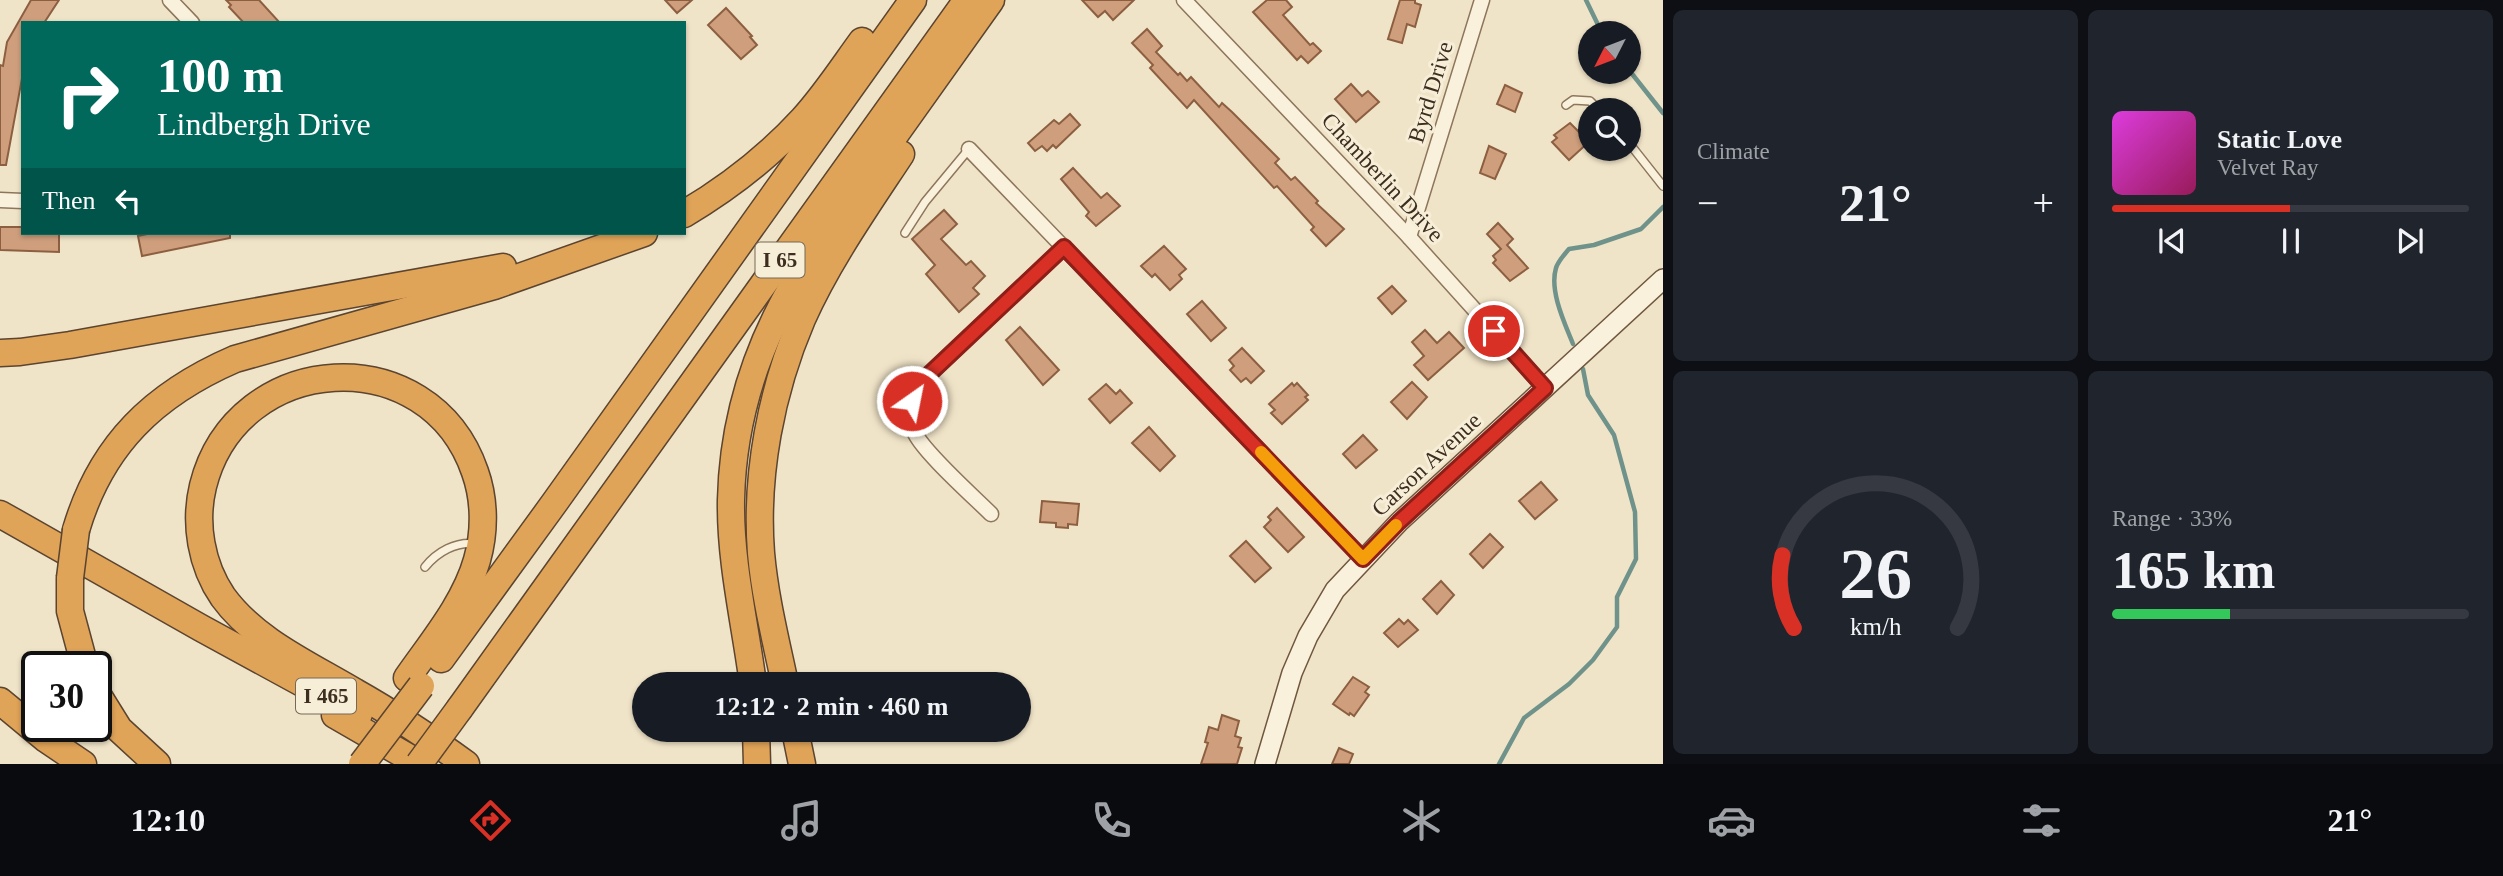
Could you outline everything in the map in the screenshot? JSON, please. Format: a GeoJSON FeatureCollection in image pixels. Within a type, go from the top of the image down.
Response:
{"type":"FeatureCollection","features":[{"type":"Feature","properties":{"kind":"highway"},"geometry":{"type":"LineString","coordinates":[[686,213],[749,169],[786,136],[821,96],[892,0]]}},
{"type":"Feature","properties":{"kind":"highway","name":"I 65"},"geometry":{"type":"LineString","coordinates":[[362,764],[395,720],[414,682],[563,491],[913,0]]}},
{"type":"Feature","properties":{"kind":"highway","name":"I 65"},"geometry":{"type":"LineString","coordinates":[[419,764],[967,0]]}},
{"type":"Feature","properties":{"kind":"highway"},"geometry":{"type":"LineString","coordinates":[[751,672],[732,538],[733,466],[738,424],[746,392],[769,331],[807,259],[991,0]]}},
{"type":"Feature","properties":{"kind":"highway"},"geometry":{"type":"LineString","coordinates":[[782,672],[766,594],[760,519],[767,438],[786,363],[802,319],[834,259],[913,136],[1011,0]]}},
{"type":"Feature","properties":{"kind":"highway"},"geometry":{"type":"LineString","coordinates":[[81,651],[70,611],[70,578],[76,530],[98,475],[126,433],[169,395],[210,370],[235,359],[494,286],[639,235]]}},
{"type":"Feature","properties":{"kind":"highway"},"geometry":{"type":"LineString","coordinates":[[0,353],[165,328],[615,245]]}},
{"type":"Feature","properties":{"kind":"highway"},"geometry":{"type":"LineString","coordinates":[[414,682],[477,562],[484,515],[478,479],[470,456],[457,435],[423,401],[390,385],[366,378],[342,376],[318,379],[282,391],[261,402],[242,418],[226,437],[209,468],[202,492],[200,529],[205,559],[223,597],[243,620],[267,639],[409,723],[466,764]]}},
{"type":"Feature","properties":{"kind":"highway","name":"I 465"},"geometry":{"type":"LineString","coordinates":[[0,513],[201,628],[452,764]]}},
{"type":"Feature","properties":{"kind":"highway"},"geometry":{"type":"LineString","coordinates":[[201,628],[333,714],[419,764]]}},
{"type":"Feature","properties":{"kind":"highway"},"geometry":{"type":"LineString","coordinates":[[0,701],[46,739],[83,764]]}},
{"type":"Feature","properties":{"kind":"highway"},"geometry":{"type":"LineString","coordinates":[[112,717],[120,729],[157,764]]}},
{"type":"Feature","properties":{"kind":"highway"},"geometry":{"type":"LineString","coordinates":[[756,742],[757,764]]}},
{"type":"Feature","properties":{"kind":"highway"},"geometry":{"type":"LineString","coordinates":[[797,742],[802,764]]}},
{"type":"Feature","properties":{"kind":"main road","name":"Carson Avenue"},"geometry":{"type":"LineString","coordinates":[[1265,764],[1292,673],[1308,636],[1335,590],[1399,522],[1663,279]]}},
{"type":"Feature","properties":{"kind":"street"},"geometry":{"type":"LineString","coordinates":[[170,0],[190,21]]}},
{"type":"Feature","properties":{"kind":"street","name":"Chamberlin Drive"},"geometry":{"type":"LineString","coordinates":[[1184,0],[1409,237],[1545,388]]}},
{"type":"Feature","properties":{"kind":"street","name":"Byrd Drive"},"geometry":{"type":"LineString","coordinates":[[1409,237],[1482,0]]}},
{"type":"Feature","properties":{"kind":"street"},"geometry":{"type":"LineString","coordinates":[[969,149],[1363,559]]}},
{"type":"Feature","properties":{"kind":"street"},"geometry":{"type":"LineString","coordinates":[[0,200],[21,201]]}},
{"type":"Feature","properties":{"kind":"street"},"geometry":{"type":"LineString","coordinates":[[991,514],[926,448],[914,432],[912,401],[923,380],[1064,247]]}},
{"type":"Feature","properties":{"kind":"lane"},"geometry":{"type":"LineString","coordinates":[[1566,104],[1578,100]]}},
{"type":"Feature","properties":{"kind":"lane"},"geometry":{"type":"LineString","coordinates":[[905,233],[925,202],[969,149]]}},
{"type":"Feature","properties":{"kind":"lane"},"geometry":{"type":"LineString","coordinates":[[1641,159],[1663,186]]}},
{"type":"Feature","properties":{"kind":"lane"},"geometry":{"type":"LineString","coordinates":[[425,567],[442,552],[464,544],[480,545]]}},
{"type":"Feature","properties":{"kind":"building"},"geometry":{"type":"Polygon","coordinates":[[[31,0],[59,0],[45,21],[21,21],[21,84],[6,165],[0,165],[0,65],[3,66],[7,42],[31,0]]]}},
{"type":"Feature","properties":{"kind":"building"},"geometry":{"type":"Polygon","coordinates":[[[226,0],[259,0],[278,21],[242,21],[229,7],[231,5],[226,0]]]}},
{"type":"Feature","properties":{"kind":"building"},"geometry":{"type":"Polygon","coordinates":[[[665,0],[692,0],[677,13],[665,0]]]}},
{"type":"Feature","properties":{"kind":"building"},"geometry":{"type":"Polygon","coordinates":[[[1082,0],[1134,0],[1113,20],[1105,11],[1098,17],[1082,0]]]}},
{"type":"Feature","properties":{"kind":"building"},"geometry":{"type":"Polygon","coordinates":[[[1267,0],[1286,0],[1292,7],[1283,15],[1310,45],[1313,43],[1321,51],[1308,63],[1301,56],[1297,60],[1253,12],[1267,0]]]}},
{"type":"Feature","properties":{"kind":"building"},"geometry":{"type":"Polygon","coordinates":[[[1400,0],[1415,0],[1415,3],[1421,5],[1415,27],[1407,24],[1402,43],[1388,39],[1400,0]]]}},
{"type":"Feature","properties":{"kind":"building"},"geometry":{"type":"Polygon","coordinates":[[[726,8],[757,45],[741,59],[708,25],[726,8]]]}},
{"type":"Feature","properties":{"kind":"building"},"geometry":{"type":"Polygon","coordinates":[[[1147,29],[1162,46],[1156,52],[1178,75],[1180,73],[1187,81],[1191,77],[1219,107],[1222,103],[1232,112],[1279,159],[1275,163],[1291,180],[1295,177],[1318,201],[1316,203],[1344,229],[1326,246],[1311,230],[1314,227],[1277,186],[1274,188],[1194,100],[1187,108],[1150,68],[1153,65],[1132,43],[1147,29]]]}},
{"type":"Feature","properties":{"kind":"building"},"geometry":{"type":"Polygon","coordinates":[[[1351,84],[1362,96],[1368,91],[1379,102],[1356,122],[1335,99],[1351,84]]]}},
{"type":"Feature","properties":{"kind":"building"},"geometry":{"type":"Polygon","coordinates":[[[1505,85],[1522,93],[1515,112],[1497,104],[1505,85]]]}},
{"type":"Feature","properties":{"kind":"building"},"geometry":{"type":"Polygon","coordinates":[[[1070,114],[1080,125],[1056,148],[1053,145],[1047,151],[1042,146],[1035,151],[1028,143],[1054,120],[1059,124],[1070,114]]]}},
{"type":"Feature","properties":{"kind":"building"},"geometry":{"type":"Polygon","coordinates":[[[1570,123],[1578,131],[1578,152],[1569,160],[1552,142],[1557,138],[1554,135],[1570,123]]]}},
{"type":"Feature","properties":{"kind":"building"},"geometry":{"type":"Polygon","coordinates":[[[1489,146],[1506,154],[1495,179],[1480,173],[1489,146]]]}},
{"type":"Feature","properties":{"kind":"building"},"geometry":{"type":"Polygon","coordinates":[[[1073,168],[1101,198],[1107,193],[1120,206],[1096,226],[1086,216],[1089,212],[1061,179],[1073,168]]]}},
{"type":"Feature","properties":{"kind":"building"},"geometry":{"type":"Polygon","coordinates":[[[944,210],[957,224],[941,239],[966,265],[971,261],[985,276],[973,288],[979,294],[959,312],[926,274],[935,265],[912,239],[944,210]]]}},
{"type":"Feature","properties":{"kind":"building"},"geometry":{"type":"Polygon","coordinates":[[[1498,223],[1513,239],[1507,245],[1528,268],[1510,281],[1493,263],[1496,260],[1493,256],[1501,249],[1487,234],[1498,223]]]}},
{"type":"Feature","properties":{"kind":"building"},"geometry":{"type":"Polygon","coordinates":[[[0,227],[21,227],[21,235],[59,235],[59,252],[0,250],[0,227]]]}},
{"type":"Feature","properties":{"kind":"building"},"geometry":{"type":"Polygon","coordinates":[[[230,235],[230,238],[142,256],[138,236],[230,235]]]}},
{"type":"Feature","properties":{"kind":"building"},"geometry":{"type":"Polygon","coordinates":[[[1164,246],[1186,269],[1179,275],[1182,279],[1170,290],[1155,274],[1152,277],[1141,266],[1164,246]]]}},
{"type":"Feature","properties":{"kind":"building"},"geometry":{"type":"Polygon","coordinates":[[[1392,286],[1406,301],[1392,314],[1378,298],[1392,286]]]}},
{"type":"Feature","properties":{"kind":"building"},"geometry":{"type":"Polygon","coordinates":[[[1202,301],[1226,328],[1211,341],[1187,314],[1202,301]]]}},
{"type":"Feature","properties":{"kind":"building"},"geometry":{"type":"Polygon","coordinates":[[[1020,327],[1059,370],[1043,385],[1006,340],[1020,327]]]}},
{"type":"Feature","properties":{"kind":"building"},"geometry":{"type":"Polygon","coordinates":[[[1425,330],[1437,343],[1449,332],[1464,348],[1428,380],[1414,365],[1424,356],[1412,342],[1425,330]]]}},
{"type":"Feature","properties":{"kind":"building"},"geometry":{"type":"Polygon","coordinates":[[[1242,348],[1264,371],[1251,383],[1246,378],[1241,382],[1230,370],[1234,366],[1229,360],[1242,348]]]}},
{"type":"Feature","properties":{"kind":"building"},"geometry":{"type":"Polygon","coordinates":[[[1412,382],[1427,397],[1407,419],[1391,402],[1412,382]]]}},
{"type":"Feature","properties":{"kind":"building"},"geometry":{"type":"Polygon","coordinates":[[[1292,383],[1294,386],[1297,383],[1308,395],[1305,397],[1308,400],[1282,424],[1271,413],[1275,410],[1269,404],[1292,383]]]}},
{"type":"Feature","properties":{"kind":"building"},"geometry":{"type":"Polygon","coordinates":[[[1106,384],[1116,394],[1120,390],[1132,403],[1110,423],[1089,399],[1106,384]]]}},
{"type":"Feature","properties":{"kind":"building"},"geometry":{"type":"Polygon","coordinates":[[[1149,427],[1175,456],[1160,471],[1132,443],[1149,427]]]}},
{"type":"Feature","properties":{"kind":"building"},"geometry":{"type":"Polygon","coordinates":[[[1363,435],[1377,450],[1356,468],[1343,454],[1363,435]]]}},
{"type":"Feature","properties":{"kind":"building"},"geometry":{"type":"Polygon","coordinates":[[[1541,482],[1557,500],[1535,519],[1519,501],[1541,482]]]}},
{"type":"Feature","properties":{"kind":"building"},"geometry":{"type":"Polygon","coordinates":[[[1042,501],[1079,504],[1077,525],[1068,524],[1068,528],[1056,527],[1056,523],[1040,522],[1042,501]]]}},
{"type":"Feature","properties":{"kind":"building"},"geometry":{"type":"Polygon","coordinates":[[[1277,508],[1304,537],[1288,552],[1264,527],[1271,520],[1268,517],[1277,508]]]}},
{"type":"Feature","properties":{"kind":"building"},"geometry":{"type":"Polygon","coordinates":[[[1490,534],[1503,547],[1483,568],[1470,554],[1490,534]]]}},
{"type":"Feature","properties":{"kind":"building"},"geometry":{"type":"Polygon","coordinates":[[[1246,541],[1271,568],[1255,582],[1230,556],[1246,541]]]}},
{"type":"Feature","properties":{"kind":"building"},"geometry":{"type":"Polygon","coordinates":[[[1441,581],[1454,595],[1437,614],[1423,599],[1441,581]]]}},
{"type":"Feature","properties":{"kind":"building"},"geometry":{"type":"Polygon","coordinates":[[[1399,619],[1404,624],[1408,620],[1418,630],[1398,647],[1384,633],[1399,619]]]}},
{"type":"Feature","properties":{"kind":"building"},"geometry":{"type":"Polygon","coordinates":[[[1353,677],[1369,687],[1365,692],[1369,695],[1354,716],[1333,704],[1353,677]]]}},
{"type":"Feature","properties":{"kind":"building"},"geometry":{"type":"Polygon","coordinates":[[[1222,715],[1239,721],[1235,736],[1241,738],[1238,747],[1242,748],[1237,764],[1201,764],[1208,743],[1205,742],[1209,727],[1218,730],[1222,715]]]}},
{"type":"Feature","properties":{"kind":"building"},"geometry":{"type":"Polygon","coordinates":[[[1339,748],[1353,754],[1349,764],[1332,764],[1339,748]]]}},
{"type":"Feature","properties":{"kind":"waterway"},"geometry":{"type":"LineString","coordinates":[[1586,0],[1596,21]]}},
{"type":"Feature","properties":{"kind":"waterway"},"geometry":{"type":"LineString","coordinates":[[1640,84],[1663,113]]}},
{"type":"Feature","properties":{"kind":"waterway"},"geometry":{"type":"LineString","coordinates":[[1573,344],[1559,307],[1555,287],[1554,277],[1560,260],[1569,249],[1594,245],[1641,229],[1663,207]]}},
{"type":"Feature","properties":{"kind":"waterway"},"geometry":{"type":"LineString","coordinates":[[1499,764],[1524,718],[1569,684],[1593,660],[1617,627],[1617,597],[1636,559],[1635,512],[1614,435],[1588,395],[1583,369]]}},
{"type":"Feature","properties":{"kind":"slow traffic"},"geometry":{"type":"LineString","coordinates":[[1261,452],[1363,559],[1396,525]]}},
{"type":"Feature","properties":{"kind":"route"},"geometry":{"type":"LineString","coordinates":[[912,401],[923,380],[1064,247],[1363,559],[1399,522],[1545,388],[1494,331]]}}]}
